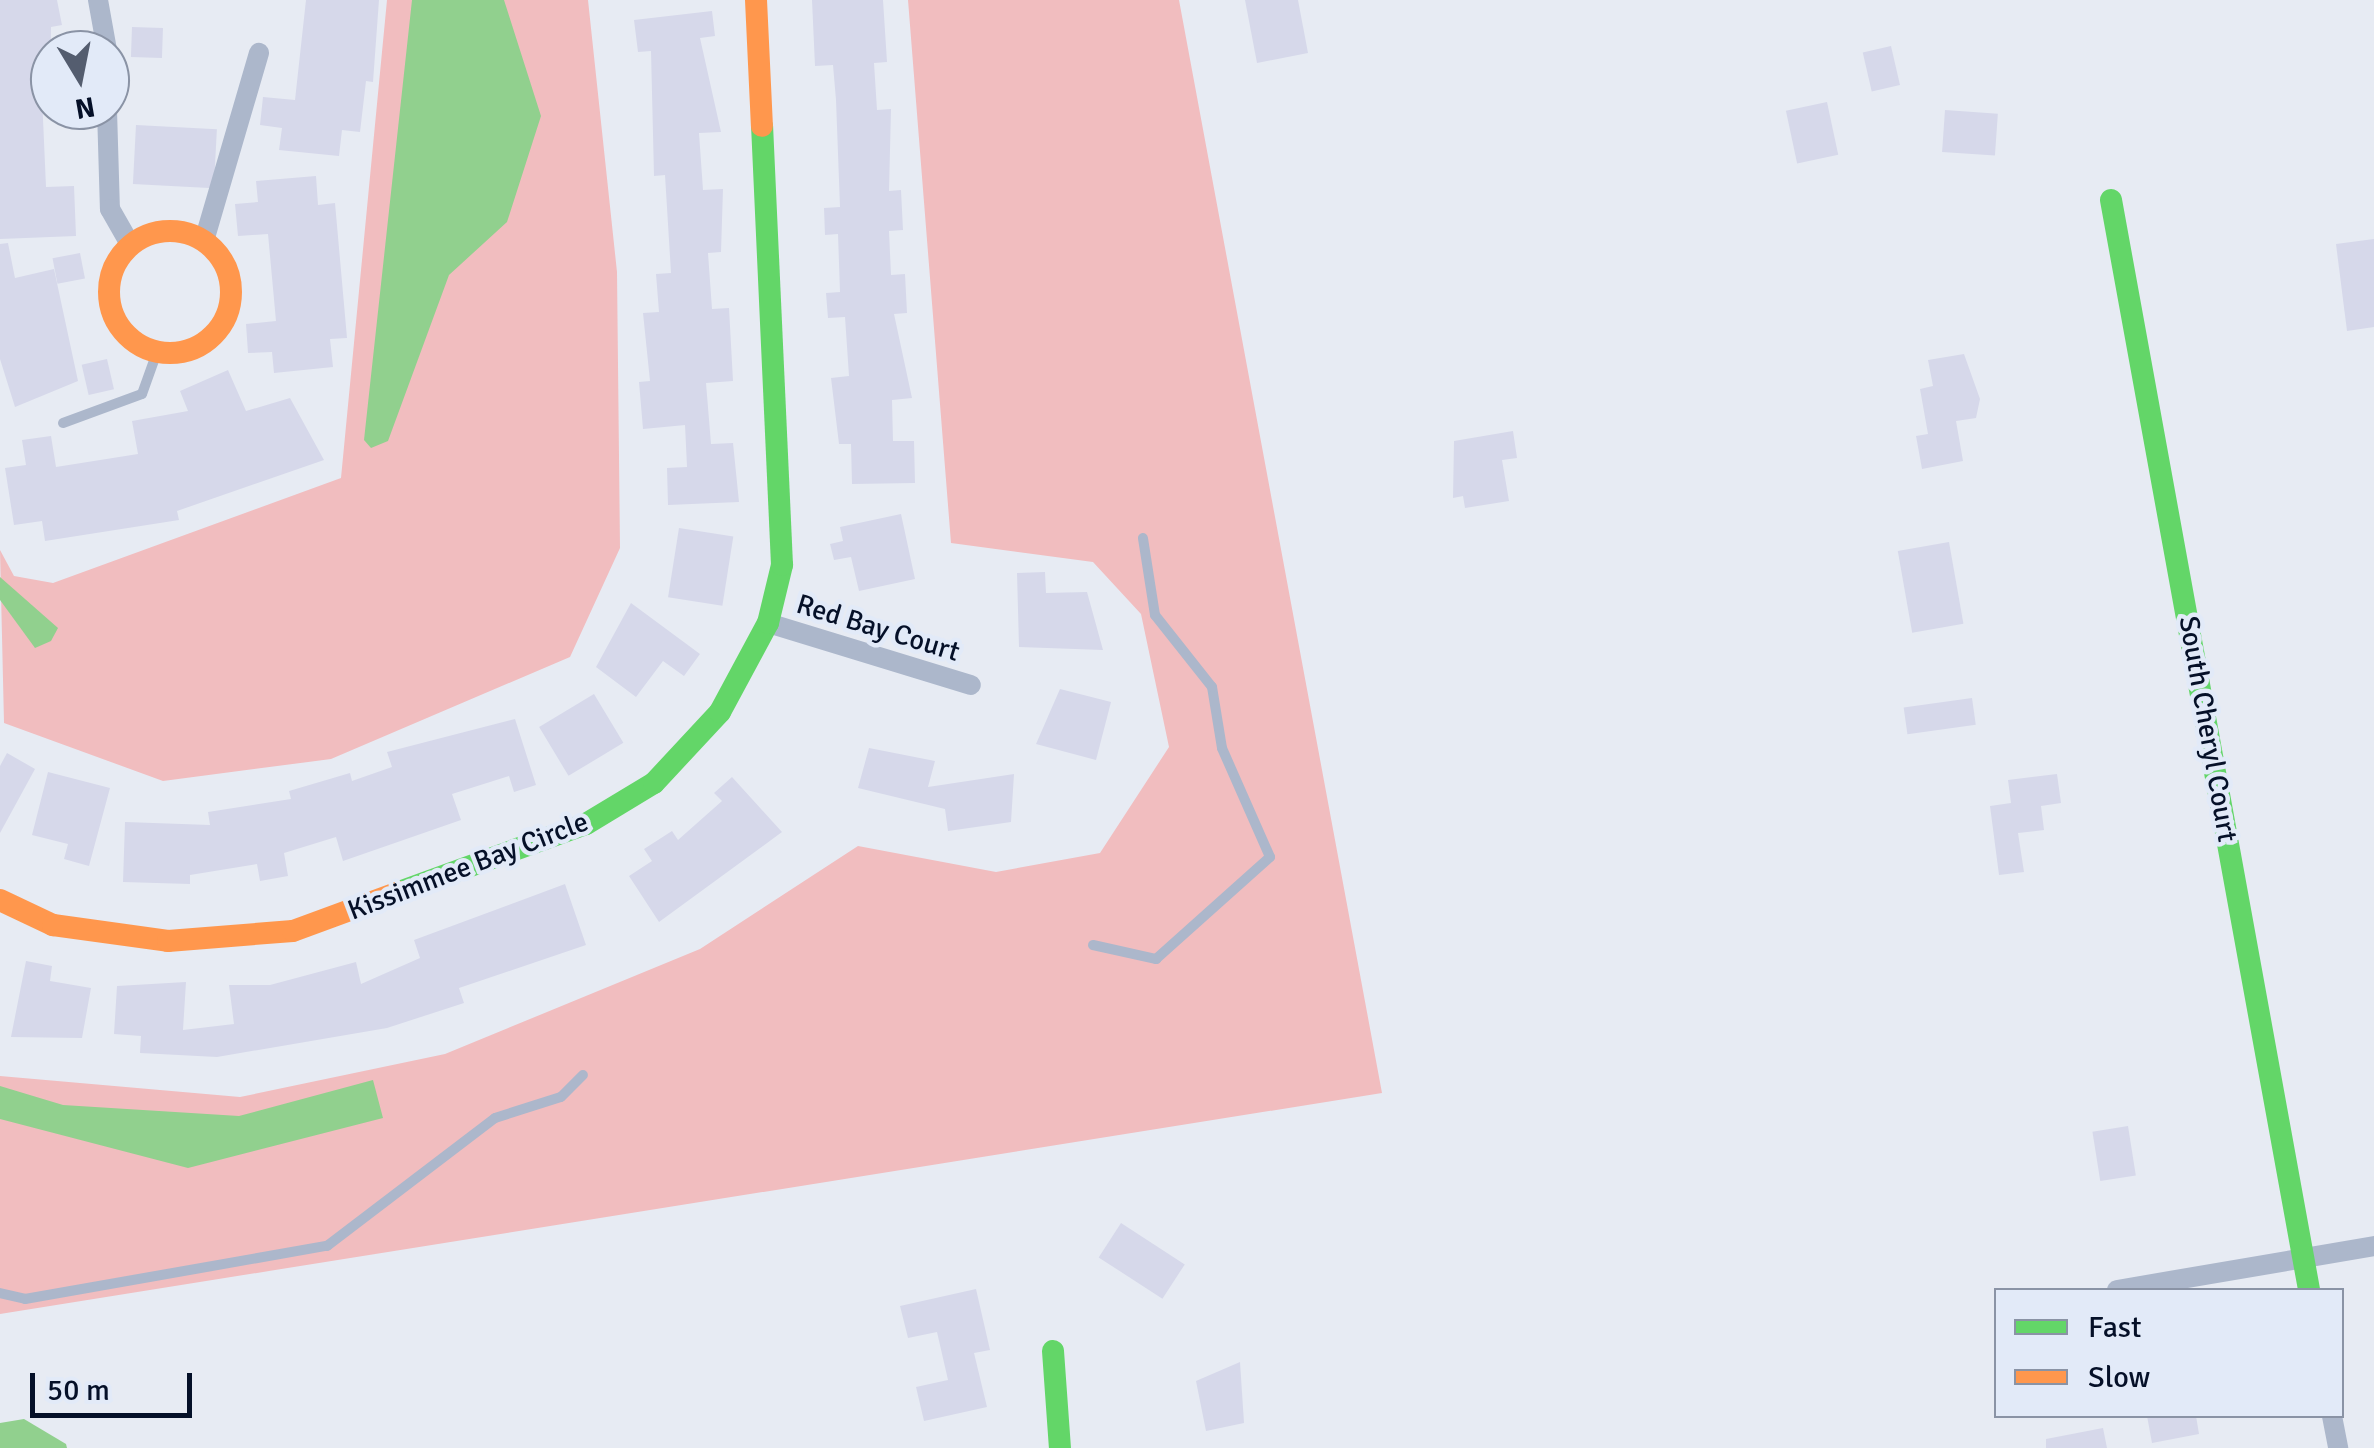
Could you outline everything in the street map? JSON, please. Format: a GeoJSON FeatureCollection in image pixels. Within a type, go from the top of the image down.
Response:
{"type":"FeatureCollection","features":[{"type":"Feature","properties":{"kind":"street"},"geometry":{"type":"LineString","coordinates":[[98,0],[103,30]]}},
{"type":"Feature","properties":{"kind":"street","name":"Kissimmee Bay Circle"},"geometry":{"type":"LineString","coordinates":[[0,900],[53,925],[168,941],[292,931],[512,854],[654,783],[720,712],[768,624],[785,482],[756,0]]}},
{"type":"Feature","properties":{"kind":"street"},"geometry":{"type":"LineString","coordinates":[[204,240],[259,53]]}},
{"type":"Feature","properties":{"kind":"street"},"geometry":{"type":"LineString","coordinates":[[108,130],[110,209],[130,244]]}},
{"type":"Feature","properties":{"kind":"street","name":"South Cheryl Court"},"geometry":{"type":"LineString","coordinates":[[2112,200],[2309,1288]]}},
{"type":"Feature","properties":{"kind":"street"},"geometry":{"type":"LineString","coordinates":[[167,230],[204,240],[229,274],[227,316],[198,346],[157,352],[113,316],[110,277],[130,244],[167,230]]}},
{"type":"Feature","properties":{"kind":"street","name":"Red Bay Court"},"geometry":{"type":"LineString","coordinates":[[768,624],[971,685]]}},
{"type":"Feature","properties":{"kind":"street"},"geometry":{"type":"LineString","coordinates":[[2130,1288],[2374,1246]]}},
{"type":"Feature","properties":{"kind":"street"},"geometry":{"type":"LineString","coordinates":[[1052,1351],[1060,1448]]}},
{"type":"Feature","properties":{"kind":"street"},"geometry":{"type":"LineString","coordinates":[[2332,1418],[2338,1448]]}},
{"type":"Feature","properties":{"kind":"lane"},"geometry":{"type":"LineString","coordinates":[[63,423],[142,394],[157,352]]}},
{"type":"Feature","properties":{"kind":"lane"},"geometry":{"type":"LineString","coordinates":[[1093,946],[1156,959],[1270,857],[1222,748],[1212,687],[1154,615],[1143,538]]}},
{"type":"Feature","properties":{"kind":"lane"},"geometry":{"type":"LineString","coordinates":[[0,1293],[26,1299],[327,1246],[496,1118],[561,1098],[583,1076]]}},
{"type":"Feature","properties":{"kind":"shaded area"},"geometry":{"type":"Polygon","coordinates":[[[387,0],[588,0],[617,272],[620,548],[570,657],[331,759],[163,781],[4,723],[0,550],[14,576],[53,583],[341,478],[387,0]]]}},
{"type":"Feature","properties":{"kind":"shaded area"},"geometry":{"type":"Polygon","coordinates":[[[412,0],[504,0],[541,116],[507,222],[449,275],[388,441],[371,448],[364,440],[412,0]]]}},
{"type":"Feature","properties":{"kind":"shaded area"},"geometry":{"type":"Polygon","coordinates":[[[908,0],[1179,0],[1382,1093],[0,1314],[0,1076],[240,1097],[445,1054],[700,949],[858,846],[996,872],[1100,853],[1169,747],[1141,614],[1093,562],[951,543],[908,0]]]}},
{"type":"Feature","properties":{"kind":"shaded area"},"geometry":{"type":"Polygon","coordinates":[[[0,577],[58,628],[51,641],[35,648],[0,600],[0,577]]]}},
{"type":"Feature","properties":{"kind":"shaded area"},"geometry":{"type":"Polygon","coordinates":[[[373,1080],[383,1118],[188,1168],[0,1119],[0,1086],[63,1105],[239,1116],[373,1080]]]}},
{"type":"Feature","properties":{"kind":"shaded area"},"geometry":{"type":"Polygon","coordinates":[[[24,1419],[67,1448],[0,1448],[0,1423],[24,1419]]]}},
{"type":"Feature","properties":{"kind":"building"},"geometry":{"type":"Polygon","coordinates":[[[0,0],[57,0],[62,25],[51,30],[30,30],[30,130],[43,130],[46,187],[74,186],[76,236],[0,239],[0,0]]]}},
{"type":"Feature","properties":{"kind":"building"},"geometry":{"type":"Polygon","coordinates":[[[306,0],[379,0],[373,82],[366,81],[360,132],[342,130],[339,156],[279,150],[282,128],[260,125],[263,97],[295,100],[306,0]]]}},
{"type":"Feature","properties":{"kind":"building"},"geometry":{"type":"Polygon","coordinates":[[[812,0],[883,0],[887,62],[874,63],[877,110],[891,109],[889,191],[901,190],[903,230],[889,231],[891,275],[905,274],[907,313],[894,314],[912,398],[892,400],[893,441],[914,441],[915,483],[852,484],[851,444],[839,444],[831,378],[849,376],[845,317],[828,318],[826,293],[840,292],[838,234],[825,235],[824,208],[840,207],[836,100],[833,65],[815,66],[812,0]]]}},
{"type":"Feature","properties":{"kind":"building"},"geometry":{"type":"Polygon","coordinates":[[[1245,0],[1298,0],[1308,53],[1257,63],[1245,0]]]}},
{"type":"Feature","properties":{"kind":"building"},"geometry":{"type":"Polygon","coordinates":[[[712,11],[715,36],[700,38],[721,132],[699,133],[703,190],[723,189],[721,252],[708,253],[712,309],[729,308],[733,381],[706,383],[711,444],[733,443],[739,502],[668,505],[667,468],[687,467],[685,425],[643,429],[639,382],[650,381],[643,313],[659,312],[656,274],[671,273],[665,175],[654,176],[651,51],[638,52],[634,20],[712,11]]]}},
{"type":"Feature","properties":{"kind":"building"},"geometry":{"type":"Polygon","coordinates":[[[132,27],[163,28],[162,58],[131,57],[132,27]]]}},
{"type":"Feature","properties":{"kind":"building"},"geometry":{"type":"Polygon","coordinates":[[[1891,46],[1900,85],[1872,91],[1863,53],[1891,46]]]}},
{"type":"Feature","properties":{"kind":"building"},"geometry":{"type":"Polygon","coordinates":[[[1827,102],[1838,155],[1797,164],[1786,111],[1827,102]]]}},
{"type":"Feature","properties":{"kind":"building"},"geometry":{"type":"Polygon","coordinates":[[[1945,110],[1998,114],[1995,156],[1942,152],[1945,110]]]}},
{"type":"Feature","properties":{"kind":"building"},"geometry":{"type":"Polygon","coordinates":[[[136,125],[217,129],[214,188],[133,184],[136,125]]]}},
{"type":"Feature","properties":{"kind":"building"},"geometry":{"type":"Polygon","coordinates":[[[316,176],[318,205],[335,203],[347,338],[330,339],[333,367],[274,373],[272,352],[248,353],[246,324],[276,321],[268,234],[238,236],[235,204],[258,202],[256,181],[316,176]]]}},
{"type":"Feature","properties":{"kind":"building"},"geometry":{"type":"Polygon","coordinates":[[[2374,239],[2374,327],[2347,331],[2336,244],[2374,239]]]}},
{"type":"Feature","properties":{"kind":"building"},"geometry":{"type":"Polygon","coordinates":[[[8,243],[15,278],[54,269],[78,381],[15,407],[0,359],[0,244],[8,243]]]}},
{"type":"Feature","properties":{"kind":"building"},"geometry":{"type":"Polygon","coordinates":[[[80,253],[85,279],[57,284],[53,258],[80,253]]]}},
{"type":"Feature","properties":{"kind":"building"},"geometry":{"type":"Polygon","coordinates":[[[1964,354],[1980,399],[1976,418],[1956,421],[1963,461],[1922,469],[1916,436],[1928,434],[1920,389],[1933,386],[1928,360],[1964,354]]]}},
{"type":"Feature","properties":{"kind":"building"},"geometry":{"type":"Polygon","coordinates":[[[107,359],[114,389],[89,395],[82,365],[107,359]]]}},
{"type":"Feature","properties":{"kind":"building"},"geometry":{"type":"Polygon","coordinates":[[[228,370],[246,411],[290,398],[324,460],[177,511],[179,520],[45,541],[42,521],[14,525],[5,468],[26,465],[22,440],[51,436],[56,467],[138,454],[132,421],[188,411],[180,391],[228,370]]]}},
{"type":"Feature","properties":{"kind":"building"},"geometry":{"type":"Polygon","coordinates":[[[1513,431],[1517,458],[1502,460],[1509,501],[1465,508],[1463,496],[1453,498],[1454,441],[1513,431]]]}},
{"type":"Feature","properties":{"kind":"building"},"geometry":{"type":"Polygon","coordinates":[[[901,514],[915,579],[859,591],[851,557],[834,560],[830,544],[843,541],[840,527],[901,514]]]}},
{"type":"Feature","properties":{"kind":"building"},"geometry":{"type":"Polygon","coordinates":[[[679,528],[733,537],[722,606],[668,597],[679,528]]]}},
{"type":"Feature","properties":{"kind":"building"},"geometry":{"type":"Polygon","coordinates":[[[1949,542],[1963,624],[1912,633],[1898,551],[1949,542]]]}},
{"type":"Feature","properties":{"kind":"building"},"geometry":{"type":"Polygon","coordinates":[[[1045,572],[1046,593],[1087,592],[1103,650],[1019,647],[1017,573],[1045,572]]]}},
{"type":"Feature","properties":{"kind":"building"},"geometry":{"type":"Polygon","coordinates":[[[631,603],[700,654],[684,676],[663,661],[636,697],[596,667],[631,603]]]}},
{"type":"Feature","properties":{"kind":"building"},"geometry":{"type":"Polygon","coordinates":[[[1060,689],[1111,702],[1096,760],[1036,744],[1060,689]]]}},
{"type":"Feature","properties":{"kind":"building"},"geometry":{"type":"Polygon","coordinates":[[[594,694],[623,743],[568,776],[539,727],[594,694]]]}},
{"type":"Feature","properties":{"kind":"building"},"geometry":{"type":"Polygon","coordinates":[[[1972,698],[1976,725],[1907,734],[1904,708],[1972,698]]]}},
{"type":"Feature","properties":{"kind":"building"},"geometry":{"type":"Polygon","coordinates":[[[515,719],[536,785],[514,792],[509,776],[452,794],[461,820],[343,861],[336,837],[284,853],[288,876],[260,881],[257,864],[190,875],[190,884],[123,882],[125,822],[210,825],[208,812],[291,799],[289,791],[350,773],[352,781],[392,767],[387,752],[515,719]]]}},
{"type":"Feature","properties":{"kind":"building"},"geometry":{"type":"Polygon","coordinates":[[[869,748],[935,761],[928,787],[1014,774],[1011,822],[948,831],[945,809],[858,788],[869,748]]]}},
{"type":"Feature","properties":{"kind":"building"},"geometry":{"type":"Polygon","coordinates":[[[7,753],[35,769],[0,833],[0,766],[7,753]]]}},
{"type":"Feature","properties":{"kind":"building"},"geometry":{"type":"Polygon","coordinates":[[[48,772],[110,788],[89,866],[64,859],[68,844],[32,835],[48,772]]]}},
{"type":"Feature","properties":{"kind":"building"},"geometry":{"type":"Polygon","coordinates":[[[2057,774],[2061,803],[2041,806],[2044,830],[2018,833],[2024,872],[1999,875],[1990,806],[2011,803],[2008,780],[2057,774]]]}},
{"type":"Feature","properties":{"kind":"building"},"geometry":{"type":"Polygon","coordinates":[[[732,777],[782,832],[659,922],[629,876],[652,861],[644,849],[672,831],[678,840],[722,801],[714,793],[732,777]]]}},
{"type":"Feature","properties":{"kind":"building"},"geometry":{"type":"Polygon","coordinates":[[[565,884],[586,945],[459,988],[464,1003],[387,1028],[217,1057],[140,1053],[141,1036],[114,1034],[117,986],[186,982],[183,1030],[234,1024],[229,985],[270,985],[356,962],[361,984],[420,958],[414,940],[565,884]]]}},
{"type":"Feature","properties":{"kind":"building"},"geometry":{"type":"Polygon","coordinates":[[[26,961],[52,966],[50,981],[91,988],[82,1038],[11,1037],[26,961]]]}},
{"type":"Feature","properties":{"kind":"building"},"geometry":{"type":"Polygon","coordinates":[[[2128,1126],[2136,1175],[2100,1181],[2092,1132],[2128,1126]]]}},
{"type":"Feature","properties":{"kind":"building"},"geometry":{"type":"Polygon","coordinates":[[[1121,1223],[1185,1264],[1162,1299],[1099,1257],[1121,1223]]]}},
{"type":"Feature","properties":{"kind":"building"},"geometry":{"type":"Polygon","coordinates":[[[976,1289],[990,1350],[974,1353],[987,1407],[924,1421],[916,1387],[948,1380],[937,1332],[908,1338],[900,1306],[976,1289]]]}},
{"type":"Feature","properties":{"kind":"building"},"geometry":{"type":"Polygon","coordinates":[[[1240,1362],[1244,1423],[1206,1431],[1196,1381],[1240,1362]]]}},
{"type":"Feature","properties":{"kind":"building"},"geometry":{"type":"Polygon","coordinates":[[[2147,1418],[2196,1418],[2199,1434],[2152,1443],[2147,1418]]]}},
{"type":"Feature","properties":{"kind":"building"},"geometry":{"type":"Polygon","coordinates":[[[2103,1428],[2107,1448],[2046,1448],[2046,1439],[2103,1428]]]}},
{"type":"Feature","properties":{"kind":"traffic: fast"},"geometry":{"type":"LineString","coordinates":[[399,892],[586,824],[654,783],[720,712],[768,623],[782,565],[762,126]]}},
{"type":"Feature","properties":{"kind":"traffic: fast"},"geometry":{"type":"LineString","coordinates":[[2111,200],[2309,1288]]}},
{"type":"Feature","properties":{"kind":"traffic: fast"},"geometry":{"type":"LineString","coordinates":[[1053,1351],[1060,1448]]}},
{"type":"Feature","properties":{"kind":"traffic: slow"},"geometry":{"type":"LineString","coordinates":[[756,0],[762,126]]}},
{"type":"Feature","properties":{"kind":"traffic: slow"},"geometry":{"type":"LineString","coordinates":[[170,231],[193,236],[213,249],[226,269],[231,292],[226,315],[213,335],[193,348],[170,353],[147,348],[127,335],[114,315],[109,292],[114,269],[127,249],[147,236],[170,231]]}},
{"type":"Feature","properties":{"kind":"traffic: slow"},"geometry":{"type":"LineString","coordinates":[[0,900],[53,925],[168,941],[293,931],[399,892]]}}]}
